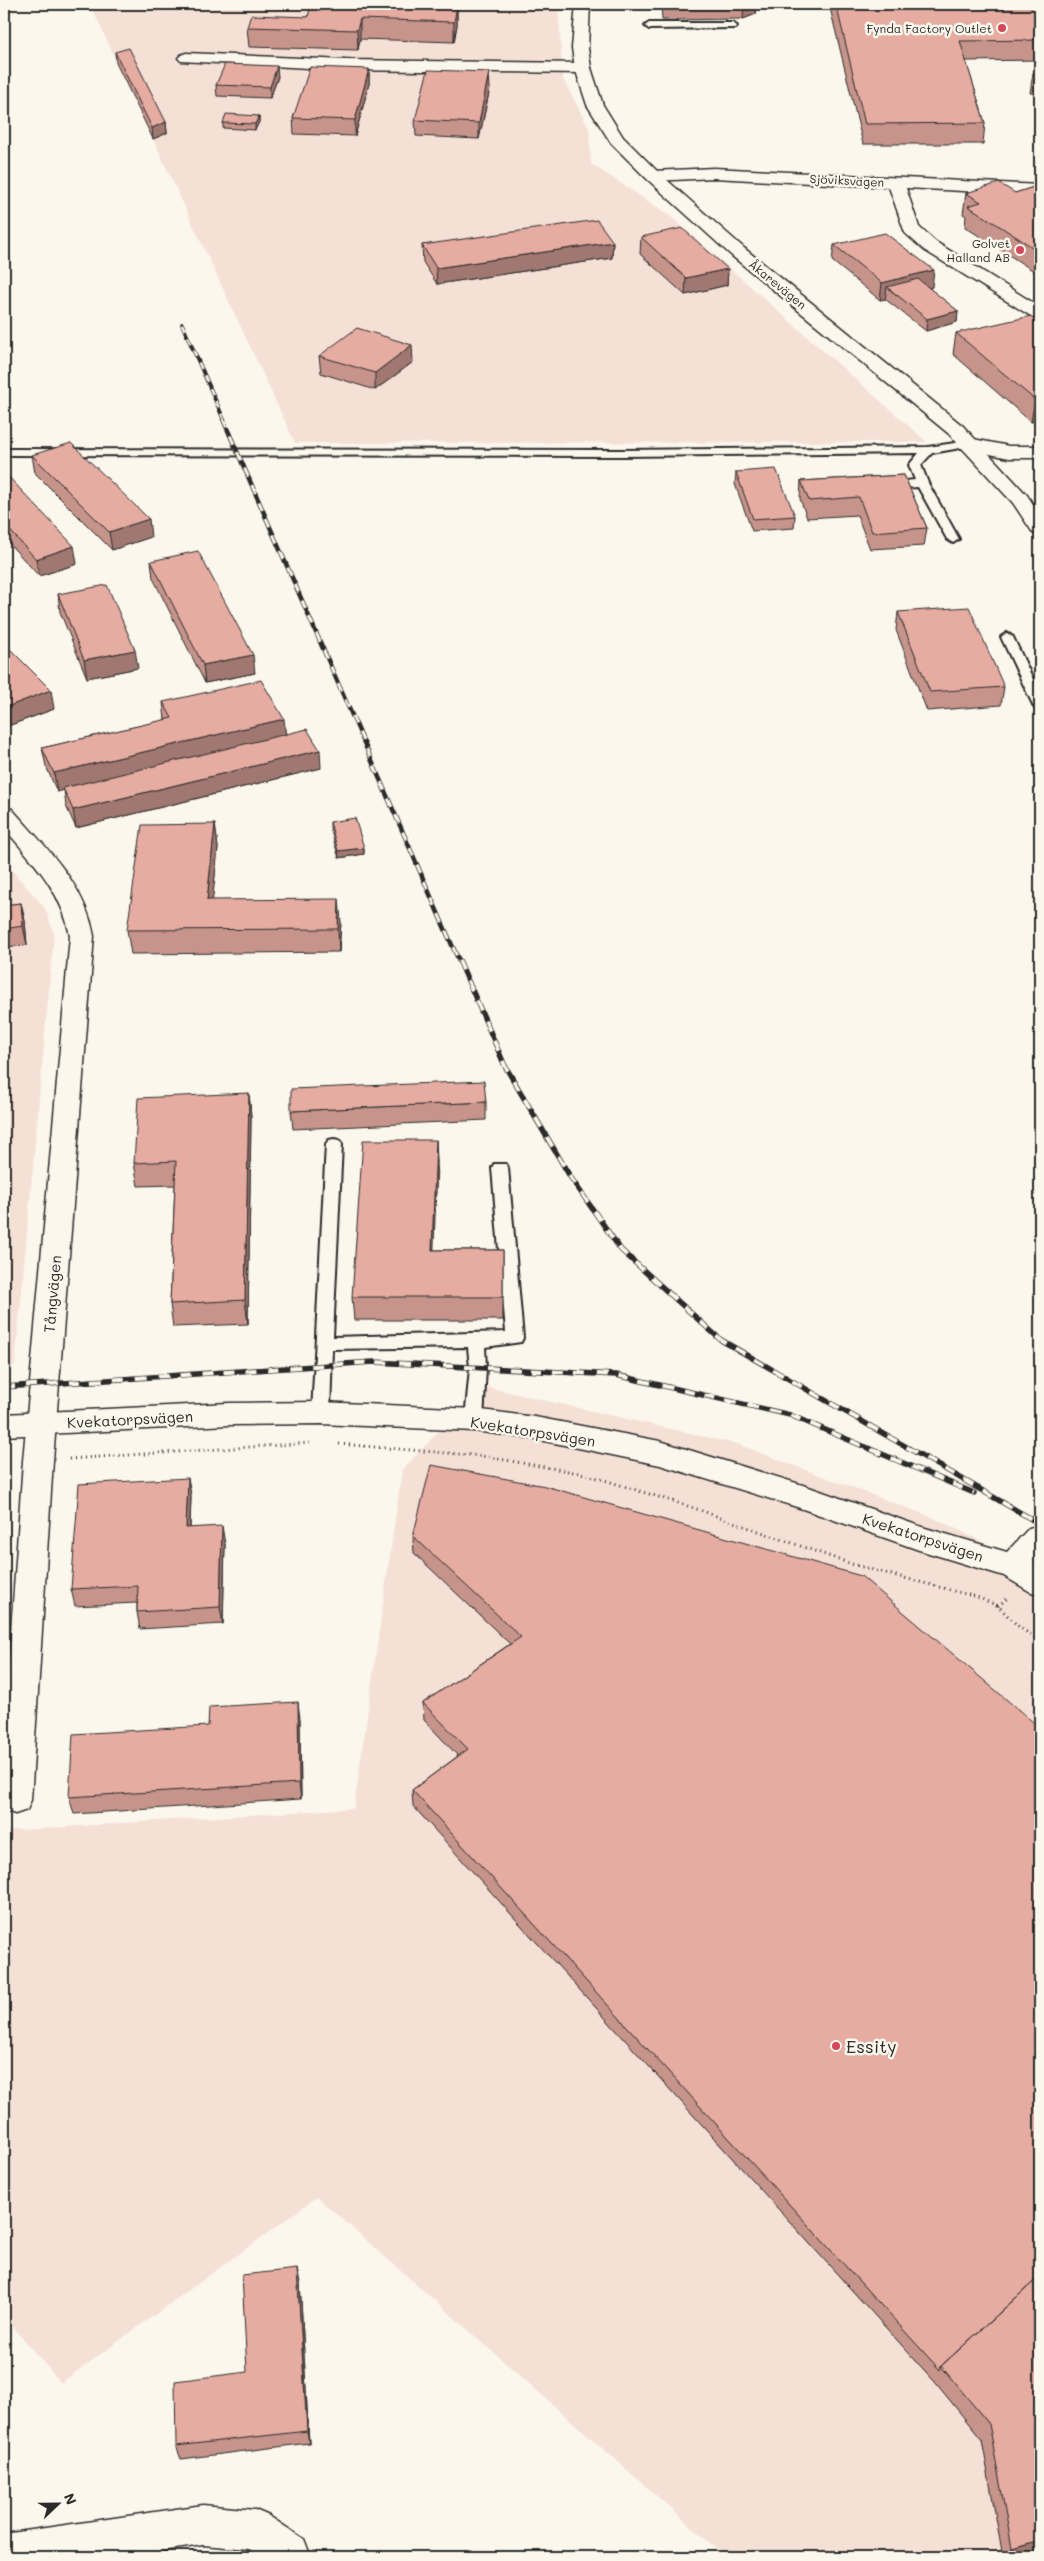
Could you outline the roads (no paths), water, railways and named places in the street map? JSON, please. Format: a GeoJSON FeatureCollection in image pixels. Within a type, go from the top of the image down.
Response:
{"type":"FeatureCollection","features":[{"type":"Feature","properties":{"kind":"street","name":"Åkarevägen"},"geometry":{"type":"LineString","coordinates":[[583,4],[580,48],[582,68],[595,105],[617,140],[653,176],[738,252],[956,430],[1020,499],[1040,529]]}},
{"type":"Feature","properties":{"kind":"street"},"geometry":{"type":"LineString","coordinates":[[186,58],[346,65],[582,68]]}},
{"type":"Feature","properties":{"kind":"street","name":"Sjöviksvägen"},"geometry":{"type":"LineString","coordinates":[[653,176],[714,173],[1040,190]]}},
{"type":"Feature","properties":{"kind":"street"},"geometry":{"type":"LineString","coordinates":[[896,182],[911,229],[930,246],[1040,314]]}},
{"type":"Feature","properties":{"kind":"street"},"geometry":{"type":"LineString","coordinates":[[968,444],[1009,452],[1040,452]]}},
{"type":"Feature","properties":{"kind":"street","name":"Tångvägen"},"geometry":{"type":"LineString","coordinates":[[4,814],[65,886],[76,906],[81,923],[81,946],[38,1461],[16,1800]]}},
{"type":"Feature","properties":{"kind":"street","name":"Kvekatorpsvägen"},"geometry":{"type":"LineString","coordinates":[[4,1426],[229,1414],[321,1413],[474,1420],[535,1428],[660,1453],[806,1498],[919,1538],[1013,1566],[1040,1582]]}},
{"type":"Feature","properties":{"kind":"street"},"geometry":{"type":"LineString","coordinates":[[1013,1566],[1040,1537]]}},
{"type":"Feature","properties":{"kind":"street"},"geometry":{"type":"LineString","coordinates":[[4,2554],[203,2526],[255,2530],[290,2555]]}},
{"type":"Feature","properties":{"kind":"lane"},"geometry":{"type":"LineString","coordinates":[[649,26],[733,26]]}},
{"type":"Feature","properties":{"kind":"lane"},"geometry":{"type":"LineString","coordinates":[[4,452],[621,453],[928,450],[968,444]]}},
{"type":"Feature","properties":{"kind":"lane"},"geometry":{"type":"LineString","coordinates":[[928,450],[915,465],[922,483],[953,539]]}},
{"type":"Feature","properties":{"kind":"lane"},"geometry":{"type":"LineString","coordinates":[[875,486],[922,483]]}},
{"type":"Feature","properties":{"kind":"lane"},"geometry":{"type":"LineString","coordinates":[[1007,637],[1040,707]]}},
{"type":"Feature","properties":{"kind":"lane"},"geometry":{"type":"LineString","coordinates":[[321,1413],[326,1343],[334,1144]]}},
{"type":"Feature","properties":{"kind":"lane"},"geometry":{"type":"LineString","coordinates":[[326,1343],[476,1341],[515,1338],[500,1168]]}},
{"type":"Feature","properties":{"kind":"lane"},"geometry":{"type":"LineString","coordinates":[[474,1420],[478,1368],[476,1341]]}},
{"type":"Feature","properties":{"kind":"railway"},"geometry":{"type":"LineString","coordinates":[[182,324],[224,420]]}},
{"type":"Feature","properties":{"kind":"railway"},"geometry":{"type":"LineString","coordinates":[[223,419],[459,961]]}},
{"type":"Feature","properties":{"kind":"railway"},"geometry":{"type":"LineString","coordinates":[[459,960],[505,1066],[571,1178],[621,1250],[721,1340],[1040,1524]]}},
{"type":"Feature","properties":{"kind":"railway"},"geometry":{"type":"LineString","coordinates":[[4,1387],[374,1362],[616,1375],[790,1415],[974,1493]]}},
{"type":"Feature","properties":{"kind":"place","name":"Fynda Factory Outlet"},"geometry":{"type":"Point","coordinates":[1002,28]}},
{"type":"Feature","properties":{"kind":"place","name":"Golvet Halland AB"},"geometry":{"type":"Point","coordinates":[1020,250]}},
{"type":"Feature","properties":{"kind":"place","name":"Essity"},"geometry":{"type":"Point","coordinates":[836,2046]}}]}
